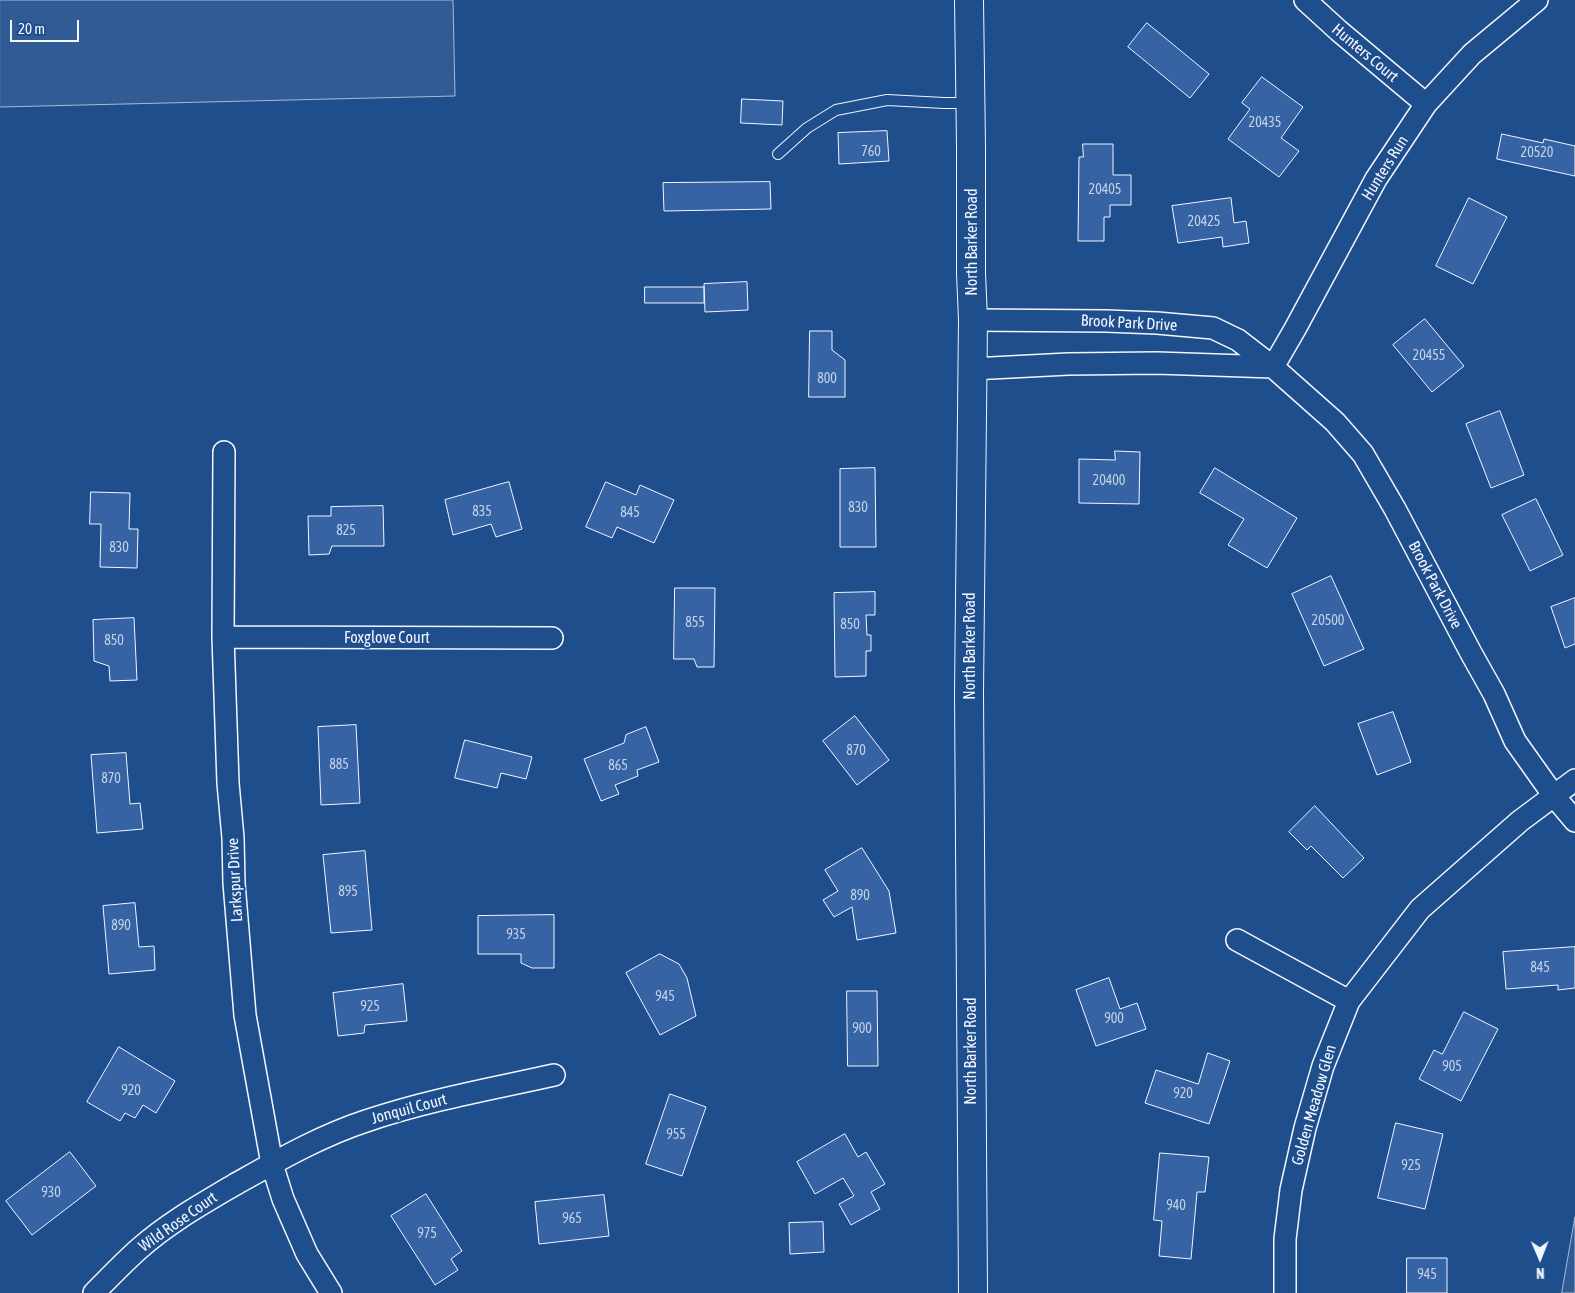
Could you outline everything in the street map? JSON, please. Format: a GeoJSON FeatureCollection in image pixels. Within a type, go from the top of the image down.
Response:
{"type":"FeatureCollection","features":[{"type":"Feature","properties":{"kind":"main road","name":"North Barker Road"},"geometry":{"type":"LineString","coordinates":[[969,0],[973,320],[969,711],[973,1293]]}},
{"type":"Feature","properties":{"kind":"street","name":"Hunters Court"},"geometry":{"type":"LineString","coordinates":[[1305,0],[1338,31],[1426,104]]}},
{"type":"Feature","properties":{"kind":"street","name":"Hunters Run"},"geometry":{"type":"LineString","coordinates":[[1273,367],[1376,179],[1426,104],[1472,54],[1536,0]]}},
{"type":"Feature","properties":{"kind":"street","name":"Brook Park Drive"},"geometry":{"type":"LineString","coordinates":[[973,320],[1106,321],[1213,328],[1238,340],[1273,367],[1335,422],[1363,454],[1396,509],[1494,694],[1515,741],[1554,796],[1575,821]]}},
{"type":"Feature","properties":{"kind":"street"},"geometry":{"type":"LineString","coordinates":[[972,369],[1068,364],[1156,363],[1273,367]]}},
{"type":"Feature","properties":{"kind":"street","name":"Larkspur Drive"},"geometry":{"type":"LineString","coordinates":[[224,452],[223,637],[228,783],[245,1015],[272,1164],[283,1199],[307,1254],[331,1293]]}},
{"type":"Feature","properties":{"kind":"street","name":"Foxglove Court"},"geometry":{"type":"LineString","coordinates":[[223,637],[552,638]]}},
{"type":"Feature","properties":{"kind":"street","name":"Golden Meadow Glen"},"geometry":{"type":"LineString","coordinates":[[1285,1293],[1285,1239],[1293,1181],[1305,1128],[1323,1066],[1349,1001],[1420,909],[1520,821],[1575,780]]}},
{"type":"Feature","properties":{"kind":"street"},"geometry":{"type":"LineString","coordinates":[[1237,940],[1349,1001]]}},
{"type":"Feature","properties":{"kind":"street","name":"Jonquil Court"},"geometry":{"type":"LineString","coordinates":[[272,1164],[316,1140],[366,1121],[443,1099],[554,1075]]}},
{"type":"Feature","properties":{"kind":"street","name":"Wild Rose Court"},"geometry":{"type":"LineString","coordinates":[[94,1293],[140,1248],[165,1228],[203,1203],[272,1164]]}},
{"type":"Feature","properties":{"kind":"lane"},"geometry":{"type":"LineString","coordinates":[[778,154],[807,128],[836,110],[887,100],[971,103]]}},
{"type":"Feature","properties":{"kind":"shaded area"},"geometry":{"type":"Polygon","coordinates":[[[0,0],[453,0],[455,96],[0,107],[0,0]]]}},
{"type":"Feature","properties":{"kind":"shaded area"},"geometry":{"type":"Polygon","coordinates":[[[1575,1217],[1575,1293],[1562,1293],[1575,1217]]]}},
{"type":"Feature","properties":{"kind":"building"},"geometry":{"type":"Polygon","coordinates":[[[1147,23],[1209,74],[1190,98],[1128,47],[1147,23]]]}},
{"type":"Feature","properties":{"kind":"building"},"geometry":{"type":"Polygon","coordinates":[[[1262,77],[1303,107],[1281,138],[1299,151],[1279,177],[1228,139],[1250,109],[1242,103],[1262,77]]]}},
{"type":"Feature","properties":{"kind":"building"},"geometry":{"type":"Polygon","coordinates":[[[742,99],[783,101],[782,125],[741,123],[742,99]]]}},
{"type":"Feature","properties":{"kind":"building"},"geometry":{"type":"Polygon","coordinates":[[[887,131],[889,161],[839,164],[838,133],[887,131]]]}},
{"type":"Feature","properties":{"kind":"building"},"geometry":{"type":"Polygon","coordinates":[[[1502,134],[1543,143],[1544,139],[1575,146],[1575,176],[1497,159],[1502,134]]]}},
{"type":"Feature","properties":{"kind":"building"},"geometry":{"type":"Polygon","coordinates":[[[1083,144],[1113,144],[1113,175],[1131,175],[1131,205],[1110,205],[1110,217],[1104,217],[1104,241],[1078,241],[1079,157],[1083,157],[1083,144]]]}},
{"type":"Feature","properties":{"kind":"building"},"geometry":{"type":"Polygon","coordinates":[[[770,182],[771,209],[664,211],[663,183],[770,182]]]}},
{"type":"Feature","properties":{"kind":"building"},"geometry":{"type":"Polygon","coordinates":[[[1231,198],[1234,223],[1246,221],[1249,243],[1223,247],[1222,237],[1178,243],[1172,206],[1231,198]]]}},
{"type":"Feature","properties":{"kind":"building"},"geometry":{"type":"Polygon","coordinates":[[[1469,198],[1507,217],[1473,284],[1436,266],[1469,198]]]}},
{"type":"Feature","properties":{"kind":"building"},"geometry":{"type":"Polygon","coordinates":[[[747,282],[748,310],[705,312],[704,284],[747,282]]]}},
{"type":"Feature","properties":{"kind":"building"},"geometry":{"type":"Polygon","coordinates":[[[645,287],[704,287],[704,303],[645,303],[645,287]]]}},
{"type":"Feature","properties":{"kind":"building"},"geometry":{"type":"Polygon","coordinates":[[[1425,319],[1464,366],[1432,392],[1393,345],[1425,319]]]}},
{"type":"Feature","properties":{"kind":"building"},"geometry":{"type":"Polygon","coordinates":[[[810,331],[832,331],[832,350],[845,360],[845,397],[809,397],[810,331]]]}},
{"type":"Feature","properties":{"kind":"building"},"geometry":{"type":"Polygon","coordinates":[[[1500,411],[1524,475],[1491,488],[1466,424],[1500,411]]]}},
{"type":"Feature","properties":{"kind":"building"},"geometry":{"type":"Polygon","coordinates":[[[1115,451],[1140,452],[1139,504],[1079,503],[1079,459],[1115,460],[1115,451]]]}},
{"type":"Feature","properties":{"kind":"building"},"geometry":{"type":"Polygon","coordinates":[[[875,468],[876,547],[840,547],[840,469],[875,468]]]}},
{"type":"Feature","properties":{"kind":"building"},"geometry":{"type":"Polygon","coordinates":[[[1215,468],[1297,518],[1267,568],[1228,545],[1244,519],[1200,493],[1215,468]]]}},
{"type":"Feature","properties":{"kind":"building"},"geometry":{"type":"Polygon","coordinates":[[[509,482],[522,529],[496,537],[491,524],[453,535],[445,500],[509,482]]]}},
{"type":"Feature","properties":{"kind":"building"},"geometry":{"type":"Polygon","coordinates":[[[606,482],[636,495],[640,485],[674,500],[654,543],[617,527],[612,538],[586,527],[606,482]]]}},
{"type":"Feature","properties":{"kind":"building"},"geometry":{"type":"Polygon","coordinates":[[[91,492],[130,493],[129,529],[138,529],[137,568],[100,567],[101,524],[90,524],[91,492]]]}},
{"type":"Feature","properties":{"kind":"building"},"geometry":{"type":"Polygon","coordinates":[[[1536,499],[1563,555],[1530,571],[1502,515],[1536,499]]]}},
{"type":"Feature","properties":{"kind":"building"},"geometry":{"type":"Polygon","coordinates":[[[383,506],[384,546],[332,546],[329,554],[309,555],[308,516],[331,516],[331,507],[383,506]]]}},
{"type":"Feature","properties":{"kind":"building"},"geometry":{"type":"Polygon","coordinates":[[[1331,576],[1364,649],[1324,666],[1292,594],[1331,576]]]}},
{"type":"Feature","properties":{"kind":"building"},"geometry":{"type":"Polygon","coordinates":[[[675,588],[715,588],[714,667],[697,667],[694,659],[674,659],[675,588]]]}},
{"type":"Feature","properties":{"kind":"building"},"geometry":{"type":"Polygon","coordinates":[[[875,592],[875,615],[866,615],[867,635],[871,635],[871,651],[866,651],[866,676],[835,677],[834,593],[875,592]]]}},
{"type":"Feature","properties":{"kind":"building"},"geometry":{"type":"Polygon","coordinates":[[[1575,598],[1575,644],[1565,648],[1551,607],[1575,598]]]}},
{"type":"Feature","properties":{"kind":"building"},"geometry":{"type":"Polygon","coordinates":[[[134,618],[137,680],[110,681],[109,666],[94,661],[93,620],[134,618]]]}},
{"type":"Feature","properties":{"kind":"building"},"geometry":{"type":"Polygon","coordinates":[[[1393,712],[1411,762],[1377,775],[1358,724],[1393,712]]]}},
{"type":"Feature","properties":{"kind":"building"},"geometry":{"type":"Polygon","coordinates":[[[855,716],[889,760],[857,785],[823,741],[855,716]]]}},
{"type":"Feature","properties":{"kind":"building"},"geometry":{"type":"Polygon","coordinates":[[[356,725],[360,803],[321,805],[318,727],[356,725]]]}},
{"type":"Feature","properties":{"kind":"building"},"geometry":{"type":"Polygon","coordinates":[[[646,727],[659,762],[637,770],[638,776],[615,785],[619,794],[601,801],[584,759],[624,743],[626,735],[646,727]]]}},
{"type":"Feature","properties":{"kind":"building"},"geometry":{"type":"Polygon","coordinates":[[[465,740],[532,757],[526,779],[501,773],[497,788],[455,778],[465,740]]]}},
{"type":"Feature","properties":{"kind":"building"},"geometry":{"type":"Polygon","coordinates":[[[126,753],[130,804],[140,803],[143,829],[97,833],[91,755],[126,753]]]}},
{"type":"Feature","properties":{"kind":"building"},"geometry":{"type":"Polygon","coordinates":[[[1315,806],[1364,858],[1343,878],[1311,846],[1307,850],[1289,832],[1315,806]]]}},
{"type":"Feature","properties":{"kind":"building"},"geometry":{"type":"Polygon","coordinates":[[[862,848],[889,891],[896,933],[857,940],[852,907],[834,917],[823,900],[838,891],[825,870],[862,848]]]}},
{"type":"Feature","properties":{"kind":"building"},"geometry":{"type":"Polygon","coordinates":[[[365,851],[372,930],[331,933],[323,855],[365,851]]]}},
{"type":"Feature","properties":{"kind":"building"},"geometry":{"type":"Polygon","coordinates":[[[135,903],[139,947],[154,946],[155,970],[109,974],[103,906],[135,903]]]}},
{"type":"Feature","properties":{"kind":"building"},"geometry":{"type":"Polygon","coordinates":[[[554,915],[554,968],[532,968],[521,963],[521,954],[478,954],[478,916],[554,915]]]}},
{"type":"Feature","properties":{"kind":"building"},"geometry":{"type":"Polygon","coordinates":[[[1575,947],[1575,988],[1558,990],[1558,985],[1506,989],[1503,952],[1575,947]]]}},
{"type":"Feature","properties":{"kind":"building"},"geometry":{"type":"Polygon","coordinates":[[[660,954],[679,964],[687,978],[696,1016],[660,1035],[626,973],[660,954]]]}},
{"type":"Feature","properties":{"kind":"building"},"geometry":{"type":"Polygon","coordinates":[[[1109,978],[1120,1009],[1137,1003],[1146,1029],[1096,1046],[1076,990],[1109,978]]]}},
{"type":"Feature","properties":{"kind":"building"},"geometry":{"type":"Polygon","coordinates":[[[403,984],[407,1021],[365,1025],[364,1033],[338,1036],[333,993],[403,984]]]}},
{"type":"Feature","properties":{"kind":"building"},"geometry":{"type":"Polygon","coordinates":[[[847,991],[877,991],[878,1066],[848,1066],[847,991]]]}},
{"type":"Feature","properties":{"kind":"building"},"geometry":{"type":"Polygon","coordinates":[[[1464,1012],[1498,1029],[1461,1101],[1419,1079],[1434,1050],[1442,1054],[1464,1012]]]}},
{"type":"Feature","properties":{"kind":"building"},"geometry":{"type":"Polygon","coordinates":[[[119,1047],[175,1081],[156,1113],[143,1105],[135,1118],[125,1113],[120,1121],[87,1102],[119,1047]]]}},
{"type":"Feature","properties":{"kind":"building"},"geometry":{"type":"Polygon","coordinates":[[[1208,1053],[1230,1061],[1209,1124],[1145,1103],[1156,1070],[1198,1084],[1208,1053]]]}},
{"type":"Feature","properties":{"kind":"building"},"geometry":{"type":"Polygon","coordinates":[[[670,1094],[706,1107],[682,1176],[646,1164],[670,1094]]]}},
{"type":"Feature","properties":{"kind":"building"},"geometry":{"type":"Polygon","coordinates":[[[1396,1123],[1443,1134],[1425,1209],[1378,1198],[1396,1123]]]}},
{"type":"Feature","properties":{"kind":"building"},"geometry":{"type":"Polygon","coordinates":[[[845,1134],[858,1157],[866,1152],[885,1184],[871,1192],[880,1209],[851,1225],[839,1204],[854,1196],[843,1178],[815,1194],[797,1162],[845,1134]]]}},
{"type":"Feature","properties":{"kind":"building"},"geometry":{"type":"Polygon","coordinates":[[[70,1152],[96,1186],[32,1235],[6,1201],[70,1152]]]}},
{"type":"Feature","properties":{"kind":"building"},"geometry":{"type":"Polygon","coordinates":[[[1160,1153],[1209,1157],[1205,1192],[1197,1192],[1191,1259],[1159,1256],[1162,1221],[1154,1220],[1160,1153]]]}},
{"type":"Feature","properties":{"kind":"building"},"geometry":{"type":"Polygon","coordinates":[[[426,1194],[462,1251],[451,1259],[458,1270],[435,1285],[391,1216],[426,1194]]]}},
{"type":"Feature","properties":{"kind":"building"},"geometry":{"type":"Polygon","coordinates":[[[604,1195],[609,1236],[539,1244],[535,1202],[604,1195]]]}},
{"type":"Feature","properties":{"kind":"building"},"geometry":{"type":"Polygon","coordinates":[[[823,1222],[824,1252],[790,1254],[789,1223],[823,1222]]]}},
{"type":"Feature","properties":{"kind":"building"},"geometry":{"type":"Polygon","coordinates":[[[1407,1258],[1447,1258],[1447,1293],[1407,1293],[1407,1258]]]}}]}
